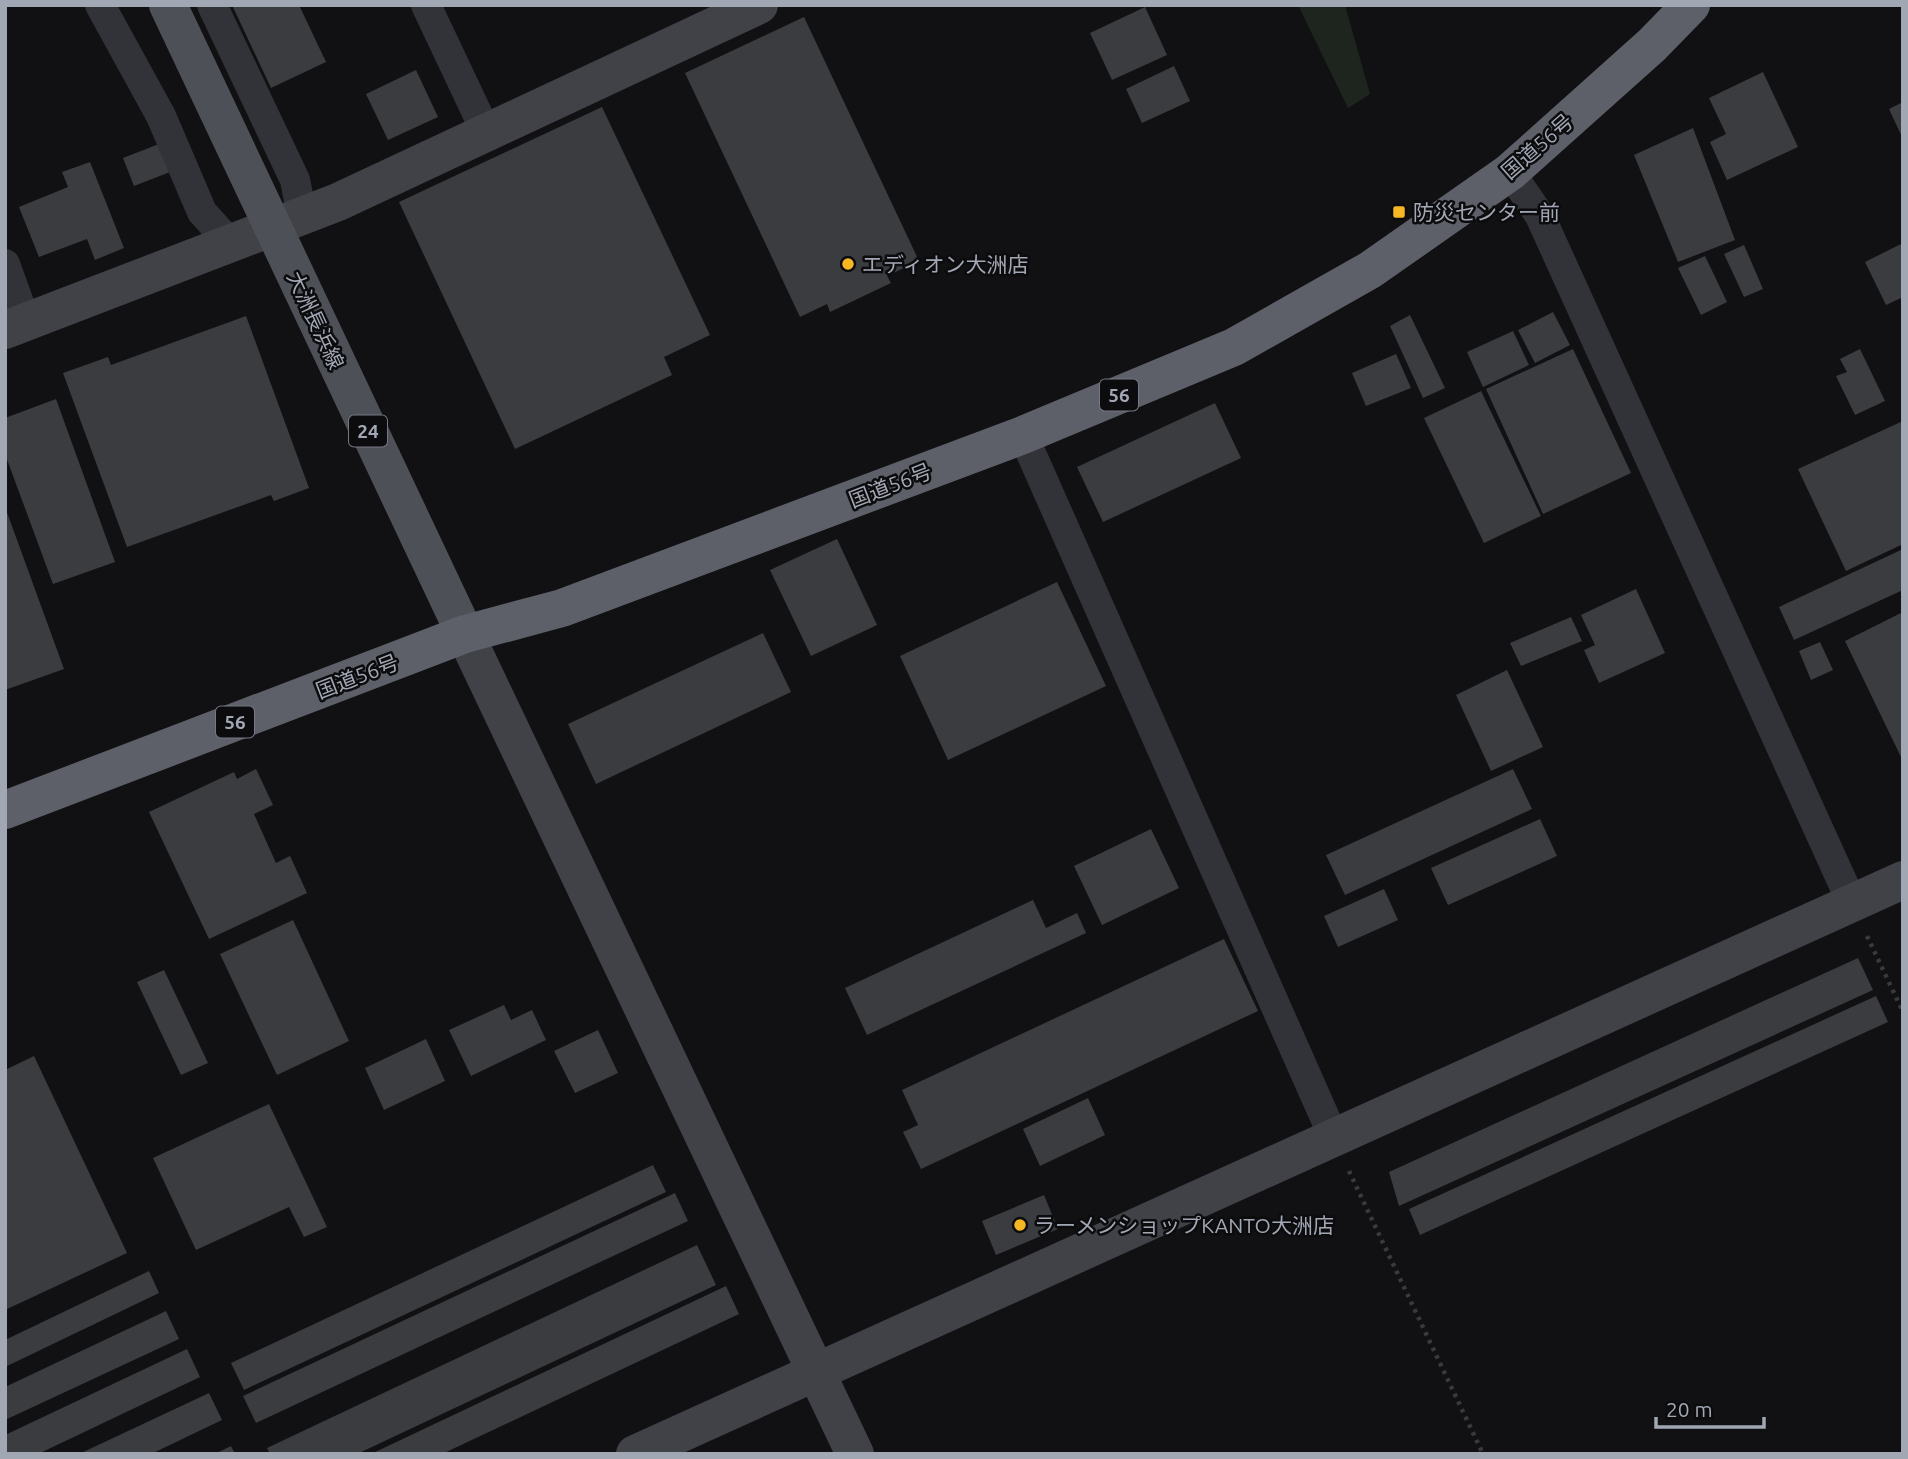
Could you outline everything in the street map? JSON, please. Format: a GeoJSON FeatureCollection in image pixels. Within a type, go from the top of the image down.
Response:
{"type":"FeatureCollection","features":[{"type":"Feature","properties":{"kind":"highway","name":"国道56号"},"geometry":{"type":"LineString","coordinates":[[5,810],[465,634],[562,608],[1023,435],[1234,347],[1370,270],[1510,172],[1652,44],[1690,5]]}},
{"type":"Feature","properties":{"kind":"main road","name":"大洲長浜線"},"geometry":{"type":"LineString","coordinates":[[168,5],[287,222],[465,634]]}},
{"type":"Feature","properties":{"kind":"street"},"geometry":{"type":"LineString","coordinates":[[100,5],[161,116],[202,212],[231,244]]}},
{"type":"Feature","properties":{"kind":"street"},"geometry":{"type":"LineString","coordinates":[[212,5],[295,180],[287,222]]}},
{"type":"Feature","properties":{"kind":"street"},"geometry":{"type":"LineString","coordinates":[[426,5],[486,132]]}},
{"type":"Feature","properties":{"kind":"street"},"geometry":{"type":"LineString","coordinates":[[5,264],[16,326],[338,202],[759,5]]}},
{"type":"Feature","properties":{"kind":"street"},"geometry":{"type":"LineString","coordinates":[[1510,172],[1540,216],[1852,903]]}},
{"type":"Feature","properties":{"kind":"street"},"geometry":{"type":"LineString","coordinates":[[1023,435],[1334,1138]]}},
{"type":"Feature","properties":{"kind":"street"},"geometry":{"type":"LineString","coordinates":[[465,634],[855,1454]]}},
{"type":"Feature","properties":{"kind":"street"},"geometry":{"type":"LineString","coordinates":[[635,1454],[815,1370],[1903,880]]}},
{"type":"Feature","properties":{"kind":"path"},"geometry":{"type":"LineString","coordinates":[[1852,903],[1903,1012]]}},
{"type":"Feature","properties":{"kind":"path"},"geometry":{"type":"LineString","coordinates":[[1334,1138],[1483,1454]]}},
{"type":"Feature","properties":{"kind":"shaded area"},"geometry":{"type":"Polygon","coordinates":[[[1298,5],[1345,5],[1370,94],[1348,108],[1298,5]]]}},
{"type":"Feature","properties":{"kind":"building"},"geometry":{"type":"Polygon","coordinates":[[[232,5],[299,5],[326,62],[271,88],[232,5]]]}},
{"type":"Feature","properties":{"kind":"building"},"geometry":{"type":"Polygon","coordinates":[[[1145,7],[1167,55],[1112,80],[1090,33],[1145,7]]]}},
{"type":"Feature","properties":{"kind":"building"},"geometry":{"type":"Polygon","coordinates":[[[804,17],[919,261],[887,276],[891,283],[830,312],[827,304],[800,317],[685,73],[804,17]]]}},
{"type":"Feature","properties":{"kind":"building"},"geometry":{"type":"Polygon","coordinates":[[[1174,66],[1190,101],[1142,123],[1126,89],[1174,66]]]}},
{"type":"Feature","properties":{"kind":"building"},"geometry":{"type":"Polygon","coordinates":[[[416,70],[438,117],[388,140],[366,94],[416,70]]]}},
{"type":"Feature","properties":{"kind":"building"},"geometry":{"type":"Polygon","coordinates":[[[1763,72],[1798,147],[1727,180],[1710,142],[1726,134],[1709,98],[1763,72]]]}},
{"type":"Feature","properties":{"kind":"building"},"geometry":{"type":"Polygon","coordinates":[[[1903,102],[1903,139],[1889,109],[1903,102]]]}},
{"type":"Feature","properties":{"kind":"building"},"geometry":{"type":"Polygon","coordinates":[[[602,107],[710,335],[664,357],[672,375],[515,449],[399,202],[602,107]]]}},
{"type":"Feature","properties":{"kind":"building"},"geometry":{"type":"Polygon","coordinates":[[[1693,128],[1735,240],[1678,262],[1634,155],[1693,128]]]}},
{"type":"Feature","properties":{"kind":"building"},"geometry":{"type":"Polygon","coordinates":[[[159,144],[170,172],[134,186],[123,158],[159,144]]]}},
{"type":"Feature","properties":{"kind":"building"},"geometry":{"type":"Polygon","coordinates":[[[90,162],[124,248],[95,260],[87,239],[39,257],[19,207],[68,187],[62,172],[90,162]]]}},
{"type":"Feature","properties":{"kind":"building"},"geometry":{"type":"Polygon","coordinates":[[[1903,243],[1903,297],[1886,305],[1865,262],[1903,243]]]}},
{"type":"Feature","properties":{"kind":"building"},"geometry":{"type":"Polygon","coordinates":[[[1744,245],[1763,289],[1744,297],[1724,254],[1744,245]]]}},
{"type":"Feature","properties":{"kind":"building"},"geometry":{"type":"Polygon","coordinates":[[[1705,256],[1727,302],[1701,315],[1678,268],[1705,256]]]}},
{"type":"Feature","properties":{"kind":"building"},"geometry":{"type":"Polygon","coordinates":[[[1553,312],[1570,345],[1535,363],[1518,330],[1553,312]]]}},
{"type":"Feature","properties":{"kind":"building"},"geometry":{"type":"Polygon","coordinates":[[[1410,315],[1445,388],[1423,398],[1390,326],[1410,315]]]}},
{"type":"Feature","properties":{"kind":"building"},"geometry":{"type":"Polygon","coordinates":[[[246,316],[309,488],[274,501],[271,495],[127,547],[63,373],[108,357],[111,365],[246,316]]]}},
{"type":"Feature","properties":{"kind":"building"},"geometry":{"type":"Polygon","coordinates":[[[1513,331],[1529,365],[1483,387],[1467,352],[1513,331]]]}},
{"type":"Feature","properties":{"kind":"building"},"geometry":{"type":"Polygon","coordinates":[[[1573,349],[1631,473],[1543,514],[1486,389],[1573,349]]]}},
{"type":"Feature","properties":{"kind":"building"},"geometry":{"type":"Polygon","coordinates":[[[1860,349],[1885,401],[1855,415],[1836,376],[1847,372],[1840,359],[1860,349]]]}},
{"type":"Feature","properties":{"kind":"building"},"geometry":{"type":"Polygon","coordinates":[[[1396,354],[1411,388],[1366,406],[1352,373],[1396,354]]]}},
{"type":"Feature","properties":{"kind":"building"},"geometry":{"type":"Polygon","coordinates":[[[1481,391],[1541,516],[1484,543],[1424,418],[1481,391]]]}},
{"type":"Feature","properties":{"kind":"building"},"geometry":{"type":"Polygon","coordinates":[[[56,399],[115,562],[53,584],[5,454],[5,418],[56,399]]]}},
{"type":"Feature","properties":{"kind":"building"},"geometry":{"type":"Polygon","coordinates":[[[1215,403],[1241,458],[1103,522],[1077,467],[1215,403]]]}},
{"type":"Feature","properties":{"kind":"building"},"geometry":{"type":"Polygon","coordinates":[[[1903,421],[1903,544],[1846,571],[1798,469],[1903,421]]]}},
{"type":"Feature","properties":{"kind":"building"},"geometry":{"type":"Polygon","coordinates":[[[5,507],[64,669],[5,690],[5,507]]]}},
{"type":"Feature","properties":{"kind":"building"},"geometry":{"type":"Polygon","coordinates":[[[837,539],[877,625],[811,656],[770,570],[837,539]]]}},
{"type":"Feature","properties":{"kind":"building"},"geometry":{"type":"Polygon","coordinates":[[[1903,549],[1903,590],[1794,640],[1779,607],[1903,549]]]}},
{"type":"Feature","properties":{"kind":"building"},"geometry":{"type":"Polygon","coordinates":[[[1057,582],[1106,686],[948,760],[900,656],[1057,582]]]}},
{"type":"Feature","properties":{"kind":"building"},"geometry":{"type":"Polygon","coordinates":[[[1636,589],[1665,653],[1599,683],[1584,650],[1595,645],[1581,615],[1636,589]]]}},
{"type":"Feature","properties":{"kind":"building"},"geometry":{"type":"Polygon","coordinates":[[[1903,612],[1903,756],[1901,757],[1845,641],[1903,612]]]}},
{"type":"Feature","properties":{"kind":"building"},"geometry":{"type":"Polygon","coordinates":[[[1571,617],[1582,641],[1521,666],[1510,643],[1571,617]]]}},
{"type":"Feature","properties":{"kind":"building"},"geometry":{"type":"Polygon","coordinates":[[[763,633],[791,692],[596,784],[568,724],[763,633]]]}},
{"type":"Feature","properties":{"kind":"building"},"geometry":{"type":"Polygon","coordinates":[[[1820,642],[1833,670],[1811,680],[1799,651],[1820,642]]]}},
{"type":"Feature","properties":{"kind":"building"},"geometry":{"type":"Polygon","coordinates":[[[1507,670],[1543,747],[1491,771],[1456,695],[1507,670]]]}},
{"type":"Feature","properties":{"kind":"building"},"geometry":{"type":"Polygon","coordinates":[[[256,769],[273,805],[254,814],[276,863],[290,856],[307,893],[209,939],[149,812],[234,772],[237,779],[256,769]]]}},
{"type":"Feature","properties":{"kind":"building"},"geometry":{"type":"Polygon","coordinates":[[[1513,769],[1532,809],[1345,895],[1326,855],[1513,769]]]}},
{"type":"Feature","properties":{"kind":"building"},"geometry":{"type":"Polygon","coordinates":[[[1540,819],[1557,856],[1448,905],[1431,868],[1540,819]]]}},
{"type":"Feature","properties":{"kind":"building"},"geometry":{"type":"Polygon","coordinates":[[[1151,829],[1179,888],[1102,925],[1074,866],[1151,829]]]}},
{"type":"Feature","properties":{"kind":"building"},"geometry":{"type":"Polygon","coordinates":[[[1384,889],[1398,920],[1338,947],[1324,916],[1384,889]]]}},
{"type":"Feature","properties":{"kind":"building"},"geometry":{"type":"Polygon","coordinates":[[[1033,900],[1046,928],[1077,913],[1086,933],[867,1035],[845,988],[1033,900]]]}},
{"type":"Feature","properties":{"kind":"building"},"geometry":{"type":"Polygon","coordinates":[[[293,920],[349,1041],[277,1075],[220,954],[293,920]]]}},
{"type":"Feature","properties":{"kind":"building"},"geometry":{"type":"Polygon","coordinates":[[[1224,939],[1258,1011],[921,1169],[903,1132],[918,1125],[902,1090],[1224,939]]]}},
{"type":"Feature","properties":{"kind":"building"},"geometry":{"type":"Polygon","coordinates":[[[1858,958],[1873,990],[1399,1206],[1389,1172],[1858,958]]]}},
{"type":"Feature","properties":{"kind":"building"},"geometry":{"type":"Polygon","coordinates":[[[164,970],[208,1063],[181,1075],[137,982],[164,970]]]}},
{"type":"Feature","properties":{"kind":"building"},"geometry":{"type":"Polygon","coordinates":[[[1876,996],[1888,1022],[1420,1235],[1409,1209],[1876,996]]]}},
{"type":"Feature","properties":{"kind":"building"},"geometry":{"type":"Polygon","coordinates":[[[504,1005],[511,1020],[532,1010],[546,1040],[471,1076],[449,1030],[504,1005]]]}},
{"type":"Feature","properties":{"kind":"building"},"geometry":{"type":"Polygon","coordinates":[[[598,1030],[618,1073],[575,1093],[554,1051],[598,1030]]]}},
{"type":"Feature","properties":{"kind":"building"},"geometry":{"type":"Polygon","coordinates":[[[426,1039],[445,1081],[384,1110],[365,1068],[426,1039]]]}},
{"type":"Feature","properties":{"kind":"building"},"geometry":{"type":"Polygon","coordinates":[[[34,1056],[127,1253],[5,1310],[5,1070],[34,1056]]]}},
{"type":"Feature","properties":{"kind":"building"},"geometry":{"type":"Polygon","coordinates":[[[1088,1098],[1105,1135],[1040,1166],[1023,1129],[1088,1098]]]}},
{"type":"Feature","properties":{"kind":"building"},"geometry":{"type":"Polygon","coordinates":[[[269,1104],[327,1227],[304,1237],[289,1207],[196,1250],[153,1158],[269,1104]]]}},
{"type":"Feature","properties":{"kind":"building"},"geometry":{"type":"Polygon","coordinates":[[[653,1165],[666,1192],[244,1390],[231,1363],[653,1165]]]}},
{"type":"Feature","properties":{"kind":"building"},"geometry":{"type":"Polygon","coordinates":[[[675,1193],[688,1221],[256,1423],[243,1396],[675,1193]]]}},
{"type":"Feature","properties":{"kind":"building","name":"ラーメンショップKANTO大洲店"},"geometry":{"type":"Polygon","coordinates":[[[1044,1195],[1058,1229],[996,1255],[982,1221],[1044,1195]]]}},
{"type":"Feature","properties":{"kind":"building"},"geometry":{"type":"Polygon","coordinates":[[[697,1245],[716,1285],[357,1454],[270,1454],[267,1448],[697,1245]]]}},
{"type":"Feature","properties":{"kind":"building"},"geometry":{"type":"Polygon","coordinates":[[[149,1271],[159,1293],[5,1367],[5,1340],[149,1271]]]}},
{"type":"Feature","properties":{"kind":"building"},"geometry":{"type":"Polygon","coordinates":[[[726,1286],[739,1314],[442,1454],[371,1454],[726,1286]]]}},
{"type":"Feature","properties":{"kind":"building"},"geometry":{"type":"Polygon","coordinates":[[[166,1311],[179,1339],[5,1420],[5,1387],[166,1311]]]}},
{"type":"Feature","properties":{"kind":"building"},"geometry":{"type":"Polygon","coordinates":[[[187,1349],[200,1377],[38,1454],[5,1454],[5,1435],[187,1349]]]}},
{"type":"Feature","properties":{"kind":"building"},"geometry":{"type":"Polygon","coordinates":[[[209,1393],[222,1420],[151,1454],[79,1454],[209,1393]]]}},
{"type":"Feature","properties":{"kind":"building"},"geometry":{"type":"Polygon","coordinates":[[[231,1446],[235,1454],[215,1454],[231,1446]]]}},
{"type":"Feature","properties":{"kind":"place","name":"防災センター前"},"geometry":{"type":"Point","coordinates":[1399,212]}},
{"type":"Feature","properties":{"kind":"place","name":"エディオン大洲店"},"geometry":{"type":"Point","coordinates":[848,264]}},
{"type":"Feature","properties":{"kind":"place","name":"ラーメンショップKANTO大洲店"},"geometry":{"type":"Point","coordinates":[1020,1225]}}]}
